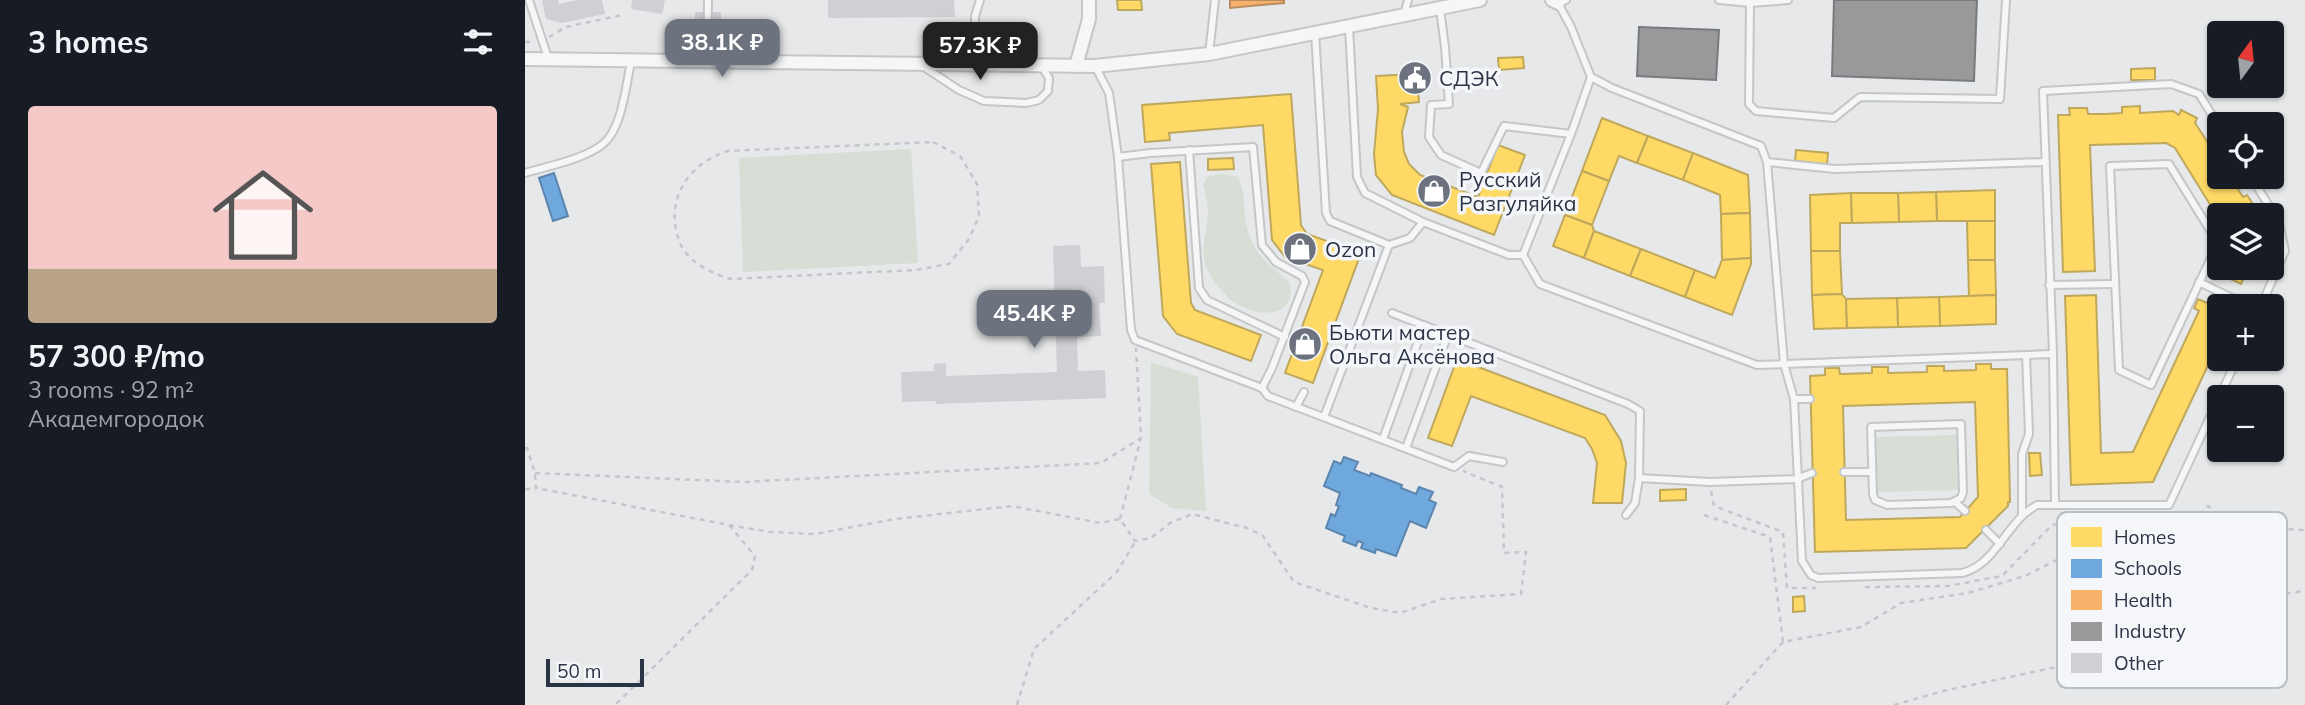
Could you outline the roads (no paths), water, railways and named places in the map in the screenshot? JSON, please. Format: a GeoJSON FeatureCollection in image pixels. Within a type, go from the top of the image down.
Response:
{"type":"FeatureCollection","features":[{"type":"Feature","properties":{"kind":"street"},"geometry":{"type":"LineString","coordinates":[[1076,66],[1089,19],[1089,0]]}},
{"type":"Feature","properties":{"kind":"street"},"geometry":{"type":"LineString","coordinates":[[525,59],[1095,66],[1209,54],[1480,0]]}},
{"type":"Feature","properties":{"kind":"lane"},"geometry":{"type":"LineString","coordinates":[[529,0],[549,61]]}},
{"type":"Feature","properties":{"kind":"lane"},"geometry":{"type":"LineString","coordinates":[[707,63],[708,0]]}},
{"type":"Feature","properties":{"kind":"lane"},"geometry":{"type":"LineString","coordinates":[[974,65],[975,16],[980,0]]}},
{"type":"Feature","properties":{"kind":"lane"},"geometry":{"type":"LineString","coordinates":[[1209,54],[1215,0]]}},
{"type":"Feature","properties":{"kind":"lane"},"geometry":{"type":"LineString","coordinates":[[1404,16],[1408,0]]}},
{"type":"Feature","properties":{"kind":"lane"},"geometry":{"type":"LineString","coordinates":[[1719,0],[1751,3],[1788,0]]}},
{"type":"Feature","properties":{"kind":"lane"},"geometry":{"type":"LineString","coordinates":[[1751,3],[1749,104],[1756,111],[1834,118],[1860,97],[2000,99],[2006,0]]}},
{"type":"Feature","properties":{"kind":"lane"},"geometry":{"type":"LineString","coordinates":[[1559,1],[1591,77],[1612,88],[1761,146],[1767,162],[1784,363],[1794,399],[1802,561],[1811,575],[1818,578],[1962,573],[1978,566],[2022,516],[2037,505],[2169,505],[2231,371]]}},
{"type":"Feature","properties":{"kind":"lane"},"geometry":{"type":"LineString","coordinates":[[1440,9],[1449,104],[1431,105],[1429,137],[1441,155],[1481,173],[1504,125],[1571,134]]}},
{"type":"Feature","properties":{"kind":"lane"},"geometry":{"type":"LineString","coordinates":[[1349,27],[1357,177],[1365,193],[1423,222],[1509,255],[1523,255]]}},
{"type":"Feature","properties":{"kind":"lane"},"geometry":{"type":"LineString","coordinates":[[1315,33],[1326,213],[1330,221],[1389,245],[1410,238],[1423,222]]}},
{"type":"Feature","properties":{"kind":"lane"},"geometry":{"type":"LineString","coordinates":[[525,173],[580,156],[603,144],[615,127],[631,62]]}},
{"type":"Feature","properties":{"kind":"lane"},"geometry":{"type":"LineString","coordinates":[[920,65],[958,90],[985,102],[1005,103],[1039,100],[1048,91],[1049,78],[1041,65]]}},
{"type":"Feature","properties":{"kind":"lane"},"geometry":{"type":"LineString","coordinates":[[1095,66],[1109,93],[1118,157],[1131,330],[1135,340],[1262,388],[1268,396],[1454,467],[1469,456],[1503,462]]}},
{"type":"Feature","properties":{"kind":"lane"},"geometry":{"type":"LineString","coordinates":[[1523,255],[1591,77]]}},
{"type":"Feature","properties":{"kind":"lane"},"geometry":{"type":"LineString","coordinates":[[2055,504],[2053,355],[2043,92],[2171,84],[2200,94],[2211,112]]}},
{"type":"Feature","properties":{"kind":"lane"},"geometry":{"type":"LineString","coordinates":[[1118,157],[1252,147],[1262,245],[1276,262],[1304,278],[1285,337],[1262,388]]}},
{"type":"Feature","properties":{"kind":"lane"},"geometry":{"type":"LineString","coordinates":[[1189,150],[1199,288],[1207,300],[1285,337]]}},
{"type":"Feature","properties":{"kind":"lane"},"geometry":{"type":"LineString","coordinates":[[1767,162],[1835,169],[2045,162]]}},
{"type":"Feature","properties":{"kind":"lane"},"geometry":{"type":"LineString","coordinates":[[2169,164],[2218,243],[2151,385],[2119,370],[2114,284],[2110,166],[2169,164]]}},
{"type":"Feature","properties":{"kind":"lane"},"geometry":{"type":"LineString","coordinates":[[2258,189],[2279,222],[2285,251],[2266,294]]}},
{"type":"Feature","properties":{"kind":"lane"},"geometry":{"type":"LineString","coordinates":[[1324,417],[1389,245]]}},
{"type":"Feature","properties":{"kind":"lane"},"geometry":{"type":"LineString","coordinates":[[1523,255],[1540,284],[1757,365],[2053,355]]}},
{"type":"Feature","properties":{"kind":"lane"},"geometry":{"type":"LineString","coordinates":[[2199,282],[2224,294]]}},
{"type":"Feature","properties":{"kind":"lane"},"geometry":{"type":"LineString","coordinates":[[2049,285],[2114,284]]}},
{"type":"Feature","properties":{"kind":"lane"},"geometry":{"type":"LineString","coordinates":[[1392,313],[1628,404],[1640,411],[1639,478],[1635,503],[1626,515]]}},
{"type":"Feature","properties":{"kind":"lane"},"geometry":{"type":"LineString","coordinates":[[1383,439],[1424,325]]}},
{"type":"Feature","properties":{"kind":"lane"},"geometry":{"type":"LineString","coordinates":[[1406,448],[1448,334]]}},
{"type":"Feature","properties":{"kind":"lane"},"geometry":{"type":"LineString","coordinates":[[2022,516],[2022,454],[2029,434],[2026,355]]}},
{"type":"Feature","properties":{"kind":"lane"},"geometry":{"type":"LineString","coordinates":[[1296,407],[1304,392]]}},
{"type":"Feature","properties":{"kind":"lane"},"geometry":{"type":"LineString","coordinates":[[1794,399],[1810,399]]}},
{"type":"Feature","properties":{"kind":"lane"},"geometry":{"type":"LineString","coordinates":[[1955,502],[1963,492],[1961,424],[1871,427],[1875,500],[1881,504],[1955,502],[1965,511]]}},
{"type":"Feature","properties":{"kind":"lane"},"geometry":{"type":"LineString","coordinates":[[1639,478],[1710,482],[1797,479],[1812,472]]}},
{"type":"Feature","properties":{"kind":"lane"},"geometry":{"type":"LineString","coordinates":[[1844,472],[1872,472]]}},
{"type":"Feature","properties":{"kind":"lane"},"geometry":{"type":"LineString","coordinates":[[1986,530],[2000,544]]}},
{"type":"Feature","properties":{"kind":"place","name":"СДЭК"},"geometry":{"type":"Point","coordinates":[1415,78]}},
{"type":"Feature","properties":{"kind":"place","name":"Русский Разгуляйка"},"geometry":{"type":"Point","coordinates":[1434,191]}},
{"type":"Feature","properties":{"kind":"place","name":"Ozon"},"geometry":{"type":"Point","coordinates":[1300,249]}},
{"type":"Feature","properties":{"kind":"place","name":"Бьюти мастер Oльга Аксёнова"},"geometry":{"type":"Point","coordinates":[1305,344]}}]}
